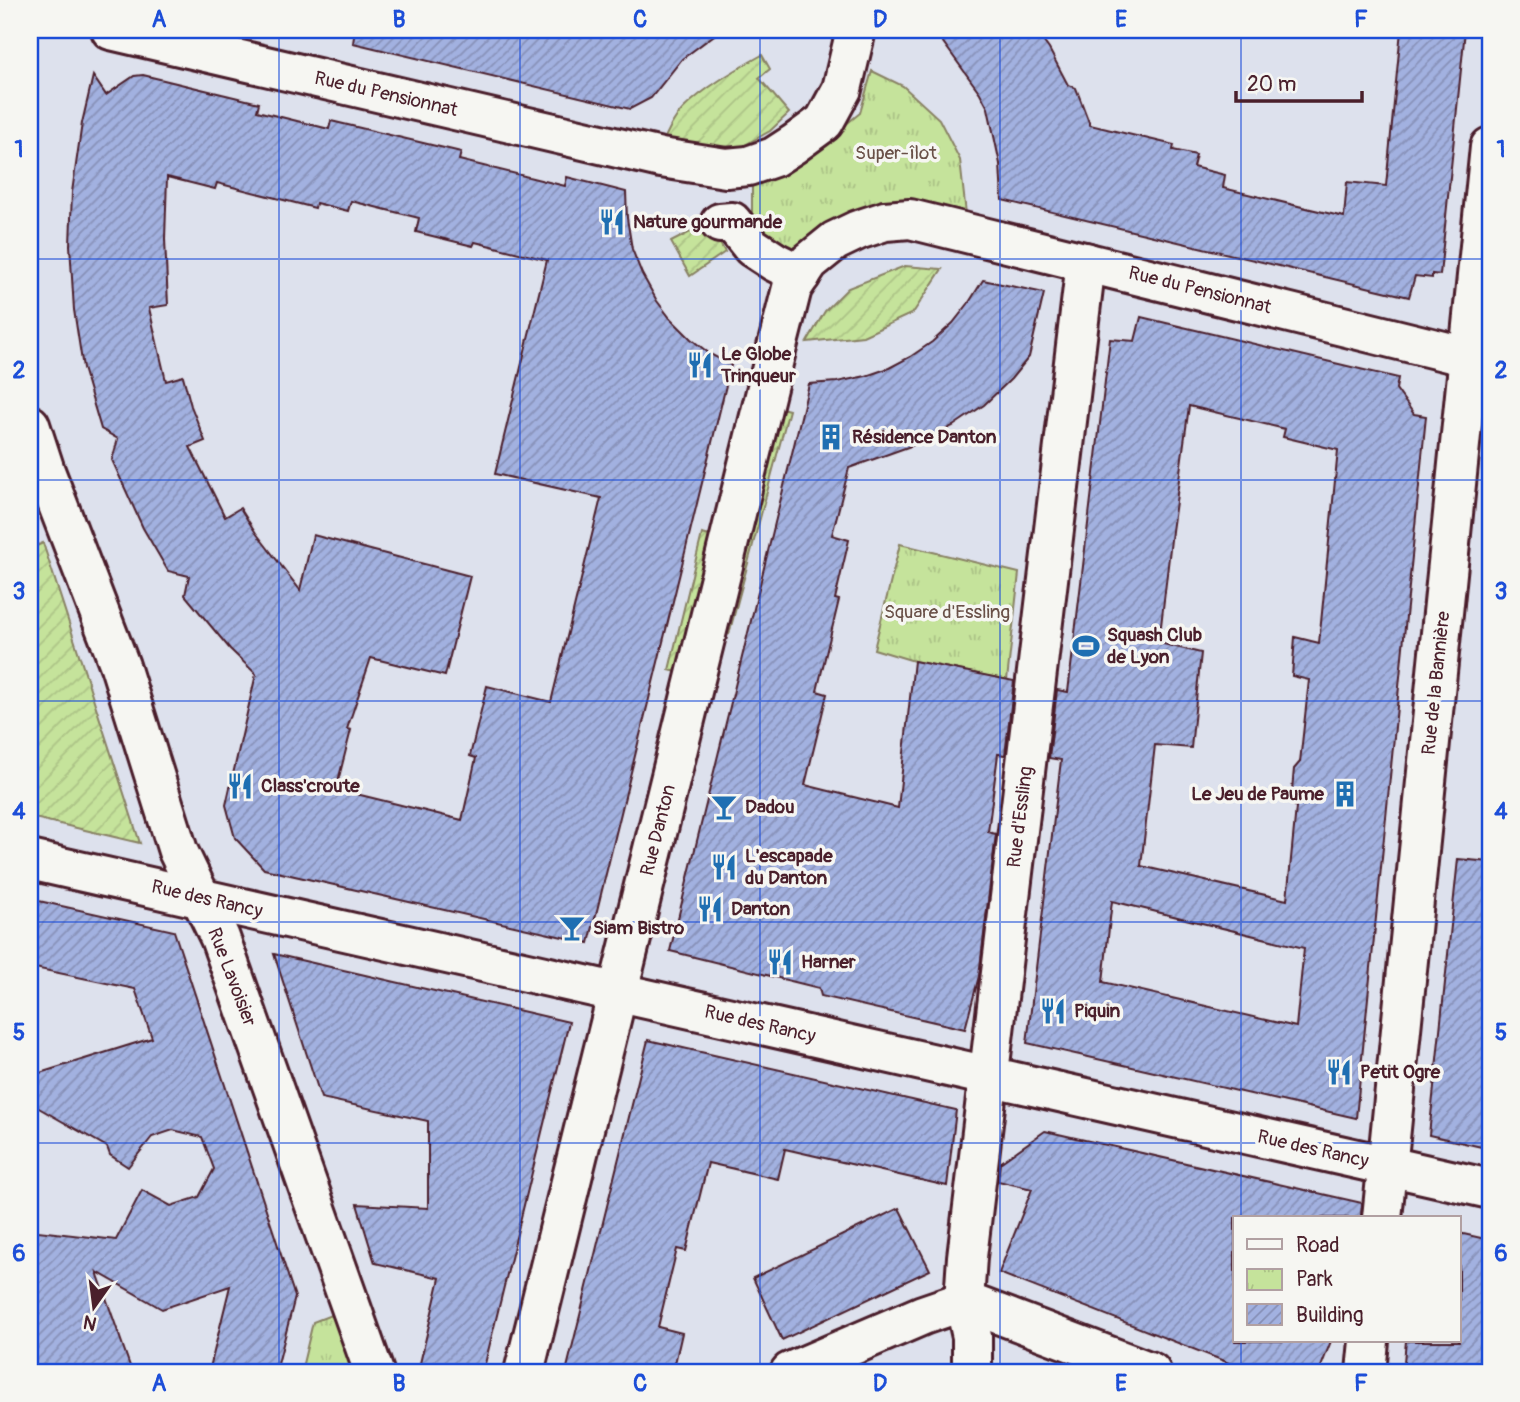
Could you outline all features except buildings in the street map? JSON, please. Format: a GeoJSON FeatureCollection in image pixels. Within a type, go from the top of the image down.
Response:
{"type":"FeatureCollection","features":[{"type":"Feature","properties":{"kind":"street","name":"Rue du Pensionnat"},"geometry":{"type":"LineString","coordinates":[[111,30],[661,158],[726,168],[748,166],[774,157],[824,122],[842,89],[854,41]]}},
{"type":"Feature","properties":{"kind":"street","name":"Rue de la Bannière"},"geometry":{"type":"LineString","coordinates":[[1382,1216],[1479,358],[1490,148]]}},
{"type":"Feature","properties":{"kind":"street","name":"Rue du Pensionnat"},"geometry":{"type":"LineString","coordinates":[[797,281],[809,262],[835,241],[885,221],[910,219],[1479,358]]}},
{"type":"Feature","properties":{"kind":"street"},"geometry":{"type":"LineString","coordinates":[[720,223],[732,222],[752,247],[797,281]]}},
{"type":"Feature","properties":{"kind":"street","name":"Rue d'Essling"},"geometry":{"type":"LineString","coordinates":[[972,1372],[972,1337],[964,1301],[967,1257],[1086,262]]}},
{"type":"Feature","properties":{"kind":"street","name":"Rue Danton"},"geometry":{"type":"LineString","coordinates":[[524,1372],[797,281]]}},
{"type":"Feature","properties":{"kind":"street","name":"Rue Lavoisier"},"geometry":{"type":"LineString","coordinates":[[30,425],[120,666],[178,851],[220,938],[374,1372]]}},
{"type":"Feature","properties":{"kind":"street","name":"Rue des Rancy"},"geometry":{"type":"LineString","coordinates":[[30,860],[1490,1189]]}},
{"type":"Feature","properties":{"kind":"street"},"geometry":{"type":"LineString","coordinates":[[790,1372],[923,1315],[964,1301],[1151,1372]]}},
{"type":"Feature","properties":{"kind":"street"},"geometry":{"type":"LineString","coordinates":[[1366,1372],[1369,1342]]}},
{"type":"Feature","properties":{"kind":"green space"},"geometry":{"type":"Polygon","coordinates":[[[762,55],[770,69],[759,78],[789,113],[770,131],[736,150],[661,148],[673,122],[691,101],[762,55]]]}},
{"type":"Feature","properties":{"kind":"green space","name":"Super-îlot"},"geometry":{"type":"Polygon","coordinates":[[[872,71],[903,86],[939,119],[960,160],[966,214],[797,254],[758,231],[752,214],[752,177],[813,151],[860,113],[872,71]]]}},
{"type":"Feature","properties":{"kind":"green space"},"geometry":{"type":"Polygon","coordinates":[[[708,223],[725,252],[690,276],[671,242],[708,223]]]}},
{"type":"Feature","properties":{"kind":"green space"},"geometry":{"type":"Polygon","coordinates":[[[905,266],[942,269],[913,313],[863,336],[807,342],[825,311],[848,288],[905,266]]]}},
{"type":"Feature","properties":{"kind":"green space"},"geometry":{"type":"Polygon","coordinates":[[[774,406],[789,410],[729,634],[717,631],[774,406]]]}},
{"type":"Feature","properties":{"kind":"green space"},"geometry":{"type":"Polygon","coordinates":[[[702,534],[718,538],[685,674],[669,670],[702,534]]]}},
{"type":"Feature","properties":{"kind":"green space"},"geometry":{"type":"Polygon","coordinates":[[[43,543],[140,843],[30,817],[30,549],[43,543]]]}},
{"type":"Feature","properties":{"kind":"green space","name":"Square d'Essling"},"geometry":{"type":"Polygon","coordinates":[[[900,544],[1019,573],[1007,680],[914,661],[874,649],[900,544]]]}},
{"type":"Feature","properties":{"kind":"green space"},"geometry":{"type":"Polygon","coordinates":[[[344,1310],[368,1372],[301,1372],[313,1322],[344,1310]]]}},
{"type":"Feature","properties":{"kind":"place","name":"Nature gourmande"},"geometry":{"type":"Point","coordinates":[612,222]}},
{"type":"Feature","properties":{"kind":"place","name":"Le Globe Trinqueur"},"geometry":{"type":"Point","coordinates":[700,365]}},
{"type":"Feature","properties":{"kind":"place","name":"Résidence Danton"},"geometry":{"type":"Point","coordinates":[831,437]}},
{"type":"Feature","properties":{"kind":"place","name":"Squash Club de Lyon"},"geometry":{"type":"Point","coordinates":[1086,646]}},
{"type":"Feature","properties":{"kind":"place","name":"Class'croute"},"geometry":{"type":"Point","coordinates":[240,786]}},
{"type":"Feature","properties":{"kind":"place","name":"Le Jeu de Paume"},"geometry":{"type":"Point","coordinates":[1345,794]}},
{"type":"Feature","properties":{"kind":"place","name":"Dadou"},"geometry":{"type":"Point","coordinates":[724,807]}},
{"type":"Feature","properties":{"kind":"place","name":"L'escapade du Danton"},"geometry":{"type":"Point","coordinates":[724,867]}},
{"type":"Feature","properties":{"kind":"place","name":"Danton"},"geometry":{"type":"Point","coordinates":[710,909]}},
{"type":"Feature","properties":{"kind":"place","name":"Siam Bistro"},"geometry":{"type":"Point","coordinates":[572,928]}},
{"type":"Feature","properties":{"kind":"place","name":"Harner"},"geometry":{"type":"Point","coordinates":[780,962]}},
{"type":"Feature","properties":{"kind":"place","name":"Piquin"},"geometry":{"type":"Point","coordinates":[1053,1011]}},
{"type":"Feature","properties":{"kind":"place","name":"Petit Ogre"},"geometry":{"type":"Point","coordinates":[1339,1072]}}]}
